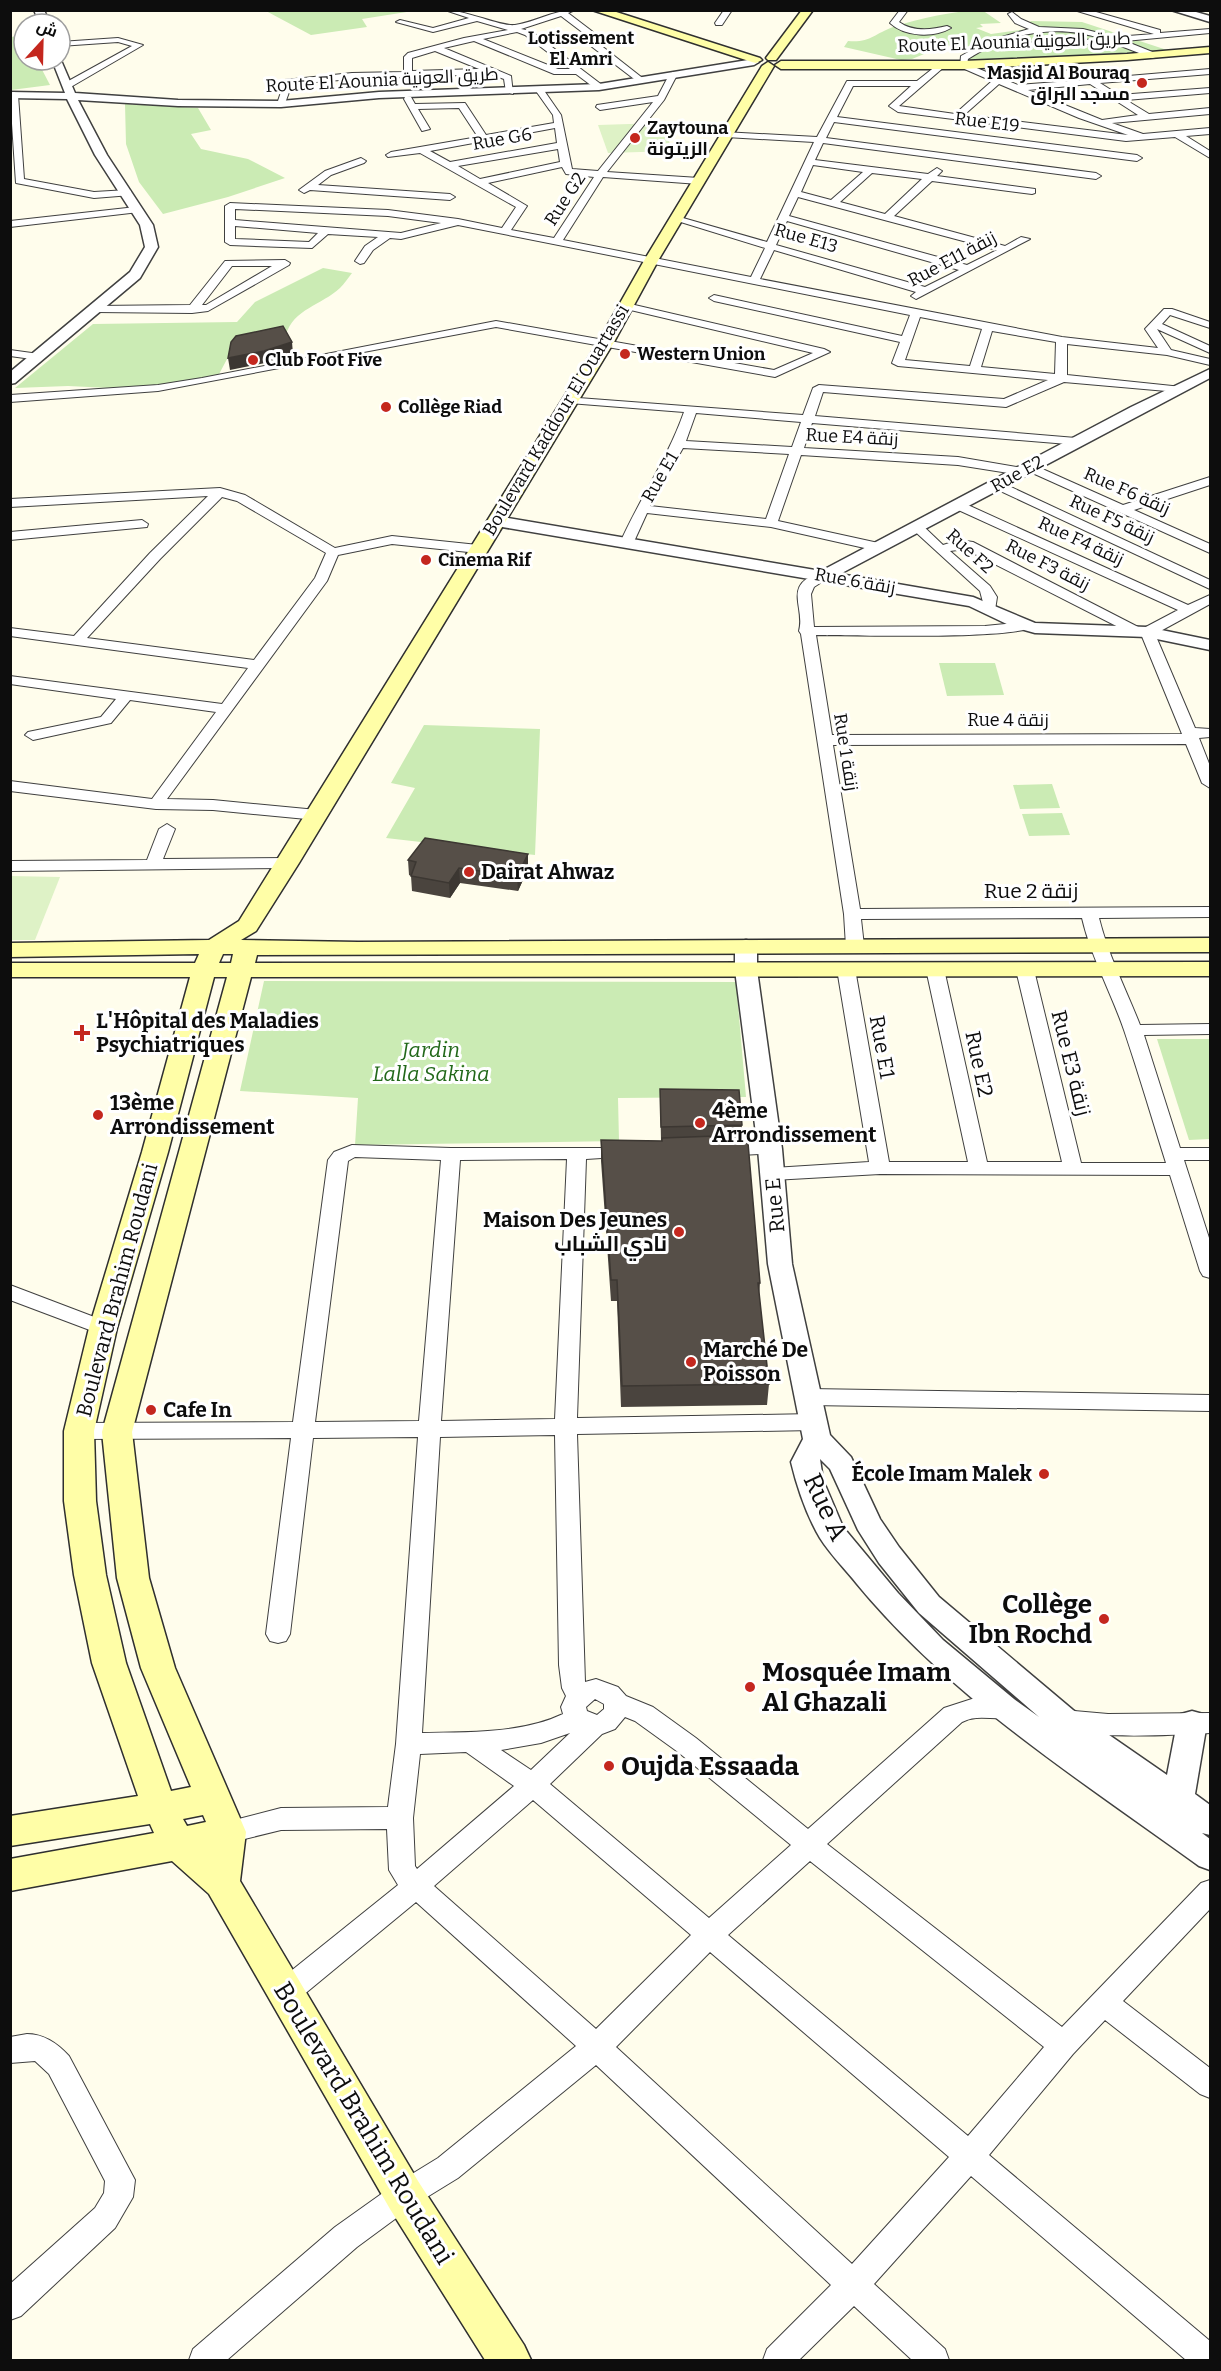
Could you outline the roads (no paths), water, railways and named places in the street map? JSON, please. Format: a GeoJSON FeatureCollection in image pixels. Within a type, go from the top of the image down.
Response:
{"type":"FeatureCollection","features":[{"type":"Feature","properties":{"kind":"main road"},"geometry":{"type":"LineString","coordinates":[[597,10],[769,61]]}},
{"type":"Feature","properties":{"kind":"main road"},"geometry":{"type":"LineString","coordinates":[[613,10],[769,61]]}},
{"type":"Feature","properties":{"kind":"main road","name":"Boulevard Kaddour El Ouartassi"},"geometry":{"type":"LineString","coordinates":[[245,948],[288,863],[569,399],[606,342],[652,259],[769,61],[808,10]]}},
{"type":"Feature","properties":{"kind":"main road","name":"Route El Aounia طريق العونية"},"geometry":{"type":"LineString","coordinates":[[769,61],[818,64],[963,65],[1210,50]]}},
{"type":"Feature","properties":{"kind":"main road"},"geometry":{"type":"LineString","coordinates":[[746,958],[855,946],[1210,945]]}},
{"type":"Feature","properties":{"kind":"main road"},"geometry":{"type":"LineString","coordinates":[[10,950],[209,958],[245,948]]}},
{"type":"Feature","properties":{"kind":"main road"},"geometry":{"type":"LineString","coordinates":[[10,970],[209,958],[245,948],[746,958],[846,969],[1210,969]]}},
{"type":"Feature","properties":{"kind":"main road","name":"Boulevard Brahim Roudani"},"geometry":{"type":"LineString","coordinates":[[228,1832],[158,1668],[133,1578],[117,1432],[245,948]]}},
{"type":"Feature","properties":{"kind":"main road","name":"Boulevard Brahim Roudani"},"geometry":{"type":"LineString","coordinates":[[209,958],[103,1328],[79,1431],[80,1501],[90,1575],[109,1663],[159,1806],[178,1844],[222,1883],[404,2195],[509,2361]]}},
{"type":"Feature","properties":{"kind":"main road"},"geometry":{"type":"LineString","coordinates":[[169,1095],[204,1099]]}},
{"type":"Feature","properties":{"kind":"main road"},"geometry":{"type":"LineString","coordinates":[[10,1831],[213,1799]]}},
{"type":"Feature","properties":{"kind":"main road"},"geometry":{"type":"LineString","coordinates":[[10,1875],[178,1844],[228,1832],[222,1883]]}},
{"type":"Feature","properties":{"kind":"street"},"geometry":{"type":"LineString","coordinates":[[719,23],[728,10]]}},
{"type":"Feature","properties":{"kind":"street"},"geometry":{"type":"LineString","coordinates":[[904,10],[894,22],[902,28],[922,32],[946,28]]}},
{"type":"Feature","properties":{"kind":"street"},"geometry":{"type":"LineString","coordinates":[[1007,13],[1021,10]]}},
{"type":"Feature","properties":{"kind":"street"},"geometry":{"type":"LineString","coordinates":[[1078,10],[1162,34]]}},
{"type":"Feature","properties":{"kind":"street"},"geometry":{"type":"LineString","coordinates":[[1176,10],[1210,20]]}},
{"type":"Feature","properties":{"kind":"street"},"geometry":{"type":"LineString","coordinates":[[452,12],[517,29],[541,41],[599,87]]}},
{"type":"Feature","properties":{"kind":"street"},"geometry":{"type":"LineString","coordinates":[[421,18],[400,22],[432,30],[497,12]]}},
{"type":"Feature","properties":{"kind":"street"},"geometry":{"type":"LineString","coordinates":[[408,74],[409,56],[517,29],[567,12],[590,34],[590,41],[641,80]]}},
{"type":"Feature","properties":{"kind":"street"},"geometry":{"type":"LineString","coordinates":[[1007,13],[1018,21],[1037,29]]}},
{"type":"Feature","properties":{"kind":"street"},"geometry":{"type":"LineString","coordinates":[[1143,137],[1030,100],[1015,88],[963,65],[964,58],[983,46],[1007,36],[1037,29],[1084,31],[1152,55]]}},
{"type":"Feature","properties":{"kind":"street"},"geometry":{"type":"LineString","coordinates":[[983,46],[1113,41],[1162,34],[1210,31]]}},
{"type":"Feature","properties":{"kind":"street"},"geometry":{"type":"LineString","coordinates":[[474,38],[557,72],[577,71]]}},
{"type":"Feature","properties":{"kind":"street"},"geometry":{"type":"LineString","coordinates":[[69,91],[139,45],[118,40],[72,43]]}},
{"type":"Feature","properties":{"kind":"street"},"geometry":{"type":"LineString","coordinates":[[436,48],[509,80],[510,92]]}},
{"type":"Feature","properties":{"kind":"street"},"geometry":{"type":"LineString","coordinates":[[1058,60],[1148,117]]}},
{"type":"Feature","properties":{"kind":"street","name":"Route El Aounia طريق العونية"},"geometry":{"type":"LineString","coordinates":[[12,95],[69,91],[188,104],[281,104],[405,94],[540,91],[599,87],[769,61]]}},
{"type":"Feature","properties":{"kind":"street"},"geometry":{"type":"LineString","coordinates":[[942,65],[893,106],[898,109],[957,116],[1007,119],[1063,130],[1126,138],[1210,131]]}},
{"type":"Feature","properties":{"kind":"street"},"geometry":{"type":"LineString","coordinates":[[281,104],[287,82],[492,71]]}},
{"type":"Feature","properties":{"kind":"street"},"geometry":{"type":"LineString","coordinates":[[1015,88],[1210,71]]}},
{"type":"Feature","properties":{"kind":"street"},"geometry":{"type":"LineString","coordinates":[[10,380],[135,275],[152,246],[151,236],[128,193],[110,169],[69,91],[62,72]]}},
{"type":"Feature","properties":{"kind":"street","name":"Rue G2"},"geometry":{"type":"LineString","coordinates":[[558,240],[600,175],[661,98],[673,75]]}},
{"type":"Feature","properties":{"kind":"street"},"geometry":{"type":"LineString","coordinates":[[957,116],[997,81]]}},
{"type":"Feature","properties":{"kind":"street"},"geometry":{"type":"LineString","coordinates":[[906,340],[714,298],[751,278],[772,245],[820,140],[850,83],[919,84]]}},
{"type":"Feature","properties":{"kind":"street"},"geometry":{"type":"LineString","coordinates":[[1119,98],[1210,90]]}},
{"type":"Feature","properties":{"kind":"street"},"geometry":{"type":"LineString","coordinates":[[540,91],[557,115],[557,125],[568,168]]}},
{"type":"Feature","properties":{"kind":"street"},"geometry":{"type":"LineString","coordinates":[[405,94],[425,129]]}},
{"type":"Feature","properties":{"kind":"street"},"geometry":{"type":"LineString","coordinates":[[12,95],[16,117],[13,155],[18,179],[23,182],[94,195],[128,193]]}},
{"type":"Feature","properties":{"kind":"street"},"geometry":{"type":"LineString","coordinates":[[600,107],[661,98]]}},
{"type":"Feature","properties":{"kind":"street"},"geometry":{"type":"LineString","coordinates":[[414,107],[462,105],[483,138]]}},
{"type":"Feature","properties":{"kind":"street"},"geometry":{"type":"LineString","coordinates":[[1101,122],[1210,111]]}},
{"type":"Feature","properties":{"kind":"street"},"geometry":{"type":"LineString","coordinates":[[1034,156],[1082,116]]}},
{"type":"Feature","properties":{"kind":"street","name":"Rue E19"},"geometry":{"type":"LineString","coordinates":[[833,119],[1034,156],[1137,158]]}},
{"type":"Feature","properties":{"kind":"street"},"geometry":{"type":"LineString","coordinates":[[392,155],[557,125]]}},
{"type":"Feature","properties":{"kind":"street"},"geometry":{"type":"LineString","coordinates":[[726,134],[820,140],[953,157],[1034,156],[1096,176]]}},
{"type":"Feature","properties":{"kind":"street"},"geometry":{"type":"LineString","coordinates":[[1177,134],[1210,155]]}},
{"type":"Feature","properties":{"kind":"street","name":"Rue G6"},"geometry":{"type":"LineString","coordinates":[[448,165],[562,145]]}},
{"type":"Feature","properties":{"kind":"street"},"geometry":{"type":"LineString","coordinates":[[422,150],[522,206],[506,230]]}},
{"type":"Feature","properties":{"kind":"street"},"geometry":{"type":"LineString","coordinates":[[888,217],[953,157]]}},
{"type":"Feature","properties":{"kind":"street"},"geometry":{"type":"LineString","coordinates":[[288,207],[309,186],[328,172],[361,161]]}},
{"type":"Feature","properties":{"kind":"street"},"geometry":{"type":"LineString","coordinates":[[811,162],[1032,191]]}},
{"type":"Feature","properties":{"kind":"street"},"geometry":{"type":"LineString","coordinates":[[478,182],[568,168],[600,175],[699,181]]}},
{"type":"Feature","properties":{"kind":"street"},"geometry":{"type":"LineString","coordinates":[[833,203],[870,170]]}},
{"type":"Feature","properties":{"kind":"street"},"geometry":{"type":"LineString","coordinates":[[10,185],[23,182]]}},
{"type":"Feature","properties":{"kind":"street"},"geometry":{"type":"LineString","coordinates":[[309,186],[450,197]]}},
{"type":"Feature","properties":{"kind":"street"},"geometry":{"type":"LineString","coordinates":[[795,193],[1006,249]]}},
{"type":"Feature","properties":{"kind":"street"},"geometry":{"type":"LineString","coordinates":[[326,230],[312,245],[232,243],[229,242],[231,206],[388,213],[458,222],[751,278],[988,327],[1062,340],[1167,352],[1210,362]]}},
{"type":"Feature","properties":{"kind":"street"},"geometry":{"type":"LineString","coordinates":[[10,224],[136,210]]}},
{"type":"Feature","properties":{"kind":"street"},"geometry":{"type":"LineString","coordinates":[[786,218],[968,269]]}},
{"type":"Feature","properties":{"kind":"street","name":"Rue E13"},"geometry":{"type":"LineString","coordinates":[[676,219],[926,291]]}},
{"type":"Feature","properties":{"kind":"street"},"geometry":{"type":"LineString","coordinates":[[229,223],[406,236],[458,222]]}},
{"type":"Feature","properties":{"kind":"street"},"geometry":{"type":"LineString","coordinates":[[360,261],[369,248],[386,236]]}},
{"type":"Feature","properties":{"kind":"street","name":"Rue E11 زنقة"},"geometry":{"type":"LineString","coordinates":[[894,308],[1025,239]]}},
{"type":"Feature","properties":{"kind":"street"},"geometry":{"type":"LineString","coordinates":[[96,309],[192,310],[211,307],[285,263],[229,263],[192,310]]}},
{"type":"Feature","properties":{"kind":"street"},"geometry":{"type":"LineString","coordinates":[[10,399],[130,391],[202,381],[484,325],[516,325],[581,341],[606,342],[775,374],[824,352],[626,306]]}},
{"type":"Feature","properties":{"kind":"street"},"geometry":{"type":"LineString","coordinates":[[1167,352],[1152,331],[1154,324],[1171,311],[1210,326]]}},
{"type":"Feature","properties":{"kind":"street"},"geometry":{"type":"LineString","coordinates":[[916,312],[897,363],[1178,388]]}},
{"type":"Feature","properties":{"kind":"street"},"geometry":{"type":"LineString","coordinates":[[1154,324],[1210,350]]}},
{"type":"Feature","properties":{"kind":"street"},"geometry":{"type":"LineString","coordinates":[[974,370],[988,327]]}},
{"type":"Feature","properties":{"kind":"street"},"geometry":{"type":"LineString","coordinates":[[1061,379],[1062,340]]}},
{"type":"Feature","properties":{"kind":"street"},"geometry":{"type":"LineString","coordinates":[[10,353],[39,357]]}},
{"type":"Feature","properties":{"kind":"street","name":"Rue E2"},"geometry":{"type":"LineString","coordinates":[[824,576],[1210,373]]}},
{"type":"Feature","properties":{"kind":"street"},"geometry":{"type":"LineString","coordinates":[[771,524],[820,387],[1006,403],[1061,379]]}},
{"type":"Feature","properties":{"kind":"street"},"geometry":{"type":"LineString","coordinates":[[569,399],[1076,442]]}},
{"type":"Feature","properties":{"kind":"street","name":"Rue E1"},"geometry":{"type":"LineString","coordinates":[[627,543],[642,508],[679,444],[691,410]]}},
{"type":"Feature","properties":{"kind":"street","name":"Rue E4 زنقة"},"geometry":{"type":"LineString","coordinates":[[679,444],[980,463],[1026,469]]}},
{"type":"Feature","properties":{"kind":"street","name":"Rue F6 زنقة"},"geometry":{"type":"LineString","coordinates":[[1026,469],[1123,509],[1210,549]]}},
{"type":"Feature","properties":{"kind":"street"},"geometry":{"type":"LineString","coordinates":[[1123,509],[1210,481]]}},
{"type":"Feature","properties":{"kind":"street","name":"Rue F5 زنقة"},"geometry":{"type":"LineString","coordinates":[[998,485],[1210,585]]}},
{"type":"Feature","properties":{"kind":"street"},"geometry":{"type":"LineString","coordinates":[[10,503],[220,492],[241,498],[333,552],[392,540],[478,549]]}},
{"type":"Feature","properties":{"kind":"street"},"geometry":{"type":"LineString","coordinates":[[78,640],[155,556],[220,492]]}},
{"type":"Feature","properties":{"kind":"street","name":"Rue F4 زنقة"},"geometry":{"type":"LineString","coordinates":[[959,505],[1188,610]]}},
{"type":"Feature","properties":{"kind":"street"},"geometry":{"type":"LineString","coordinates":[[642,508],[771,524],[878,548]]}},
{"type":"Feature","properties":{"kind":"street","name":"Rue 6 زنقة"},"geometry":{"type":"LineString","coordinates":[[496,521],[973,602],[990,607],[1026,626],[1059,631],[1142,632],[1210,645]]}},
{"type":"Feature","properties":{"kind":"street"},"geometry":{"type":"LineString","coordinates":[[10,536],[142,524]]}},
{"type":"Feature","properties":{"kind":"street","name":"Rue F2"},"geometry":{"type":"LineString","coordinates":[[916,527],[985,589],[990,597],[990,607]]}},
{"type":"Feature","properties":{"kind":"street","name":"Rue F3 زنقة"},"geometry":{"type":"LineString","coordinates":[[940,550],[958,544],[968,545],[1142,632]]}},
{"type":"Feature","properties":{"kind":"street"},"geometry":{"type":"LineString","coordinates":[[156,804],[322,578],[333,552]]}},
{"type":"Feature","properties":{"kind":"street","name":"Rue 1 زنقة"},"geometry":{"type":"LineString","coordinates":[[824,576],[809,583],[804,590],[806,631],[825,740],[855,946]]}},
{"type":"Feature","properties":{"kind":"street"},"geometry":{"type":"LineString","coordinates":[[1210,599],[1142,632],[1191,736],[1210,783]]}},
{"type":"Feature","properties":{"kind":"street"},"geometry":{"type":"LineString","coordinates":[[806,631],[985,630],[1026,626]]}},
{"type":"Feature","properties":{"kind":"street"},"geometry":{"type":"LineString","coordinates":[[10,632],[257,665]]}},
{"type":"Feature","properties":{"kind":"street"},"geometry":{"type":"LineString","coordinates":[[10,680],[128,694],[226,709]]}},
{"type":"Feature","properties":{"kind":"street"},"geometry":{"type":"LineString","coordinates":[[33,735],[106,720],[128,694]]}},
{"type":"Feature","properties":{"kind":"street","name":"Rue 4 زنقة"},"geometry":{"type":"LineString","coordinates":[[825,740],[1191,736],[1210,733]]}},
{"type":"Feature","properties":{"kind":"street"},"geometry":{"type":"LineString","coordinates":[[10,786],[156,804],[213,805],[317,815]]}},
{"type":"Feature","properties":{"kind":"street"},"geometry":{"type":"LineString","coordinates":[[153,864],[167,829]]}},
{"type":"Feature","properties":{"kind":"street"},"geometry":{"type":"LineString","coordinates":[[10,866],[288,863]]}},
{"type":"Feature","properties":{"kind":"street","name":"Rue 2 زنقة"},"geometry":{"type":"LineString","coordinates":[[852,914],[1210,912]]}},
{"type":"Feature","properties":{"kind":"street"},"geometry":{"type":"LineString","coordinates":[[1089,913],[1097,946],[1110,970],[1133,1030],[1177,1162],[1202,1218],[1210,1271]]}},
{"type":"Feature","properties":{"kind":"street","name":"Rue E"},"geometry":{"type":"LineString","coordinates":[[746,958],[773,1174],[780,1264],[816,1431]]}},
{"type":"Feature","properties":{"kind":"street","name":"Rue E1"},"geometry":{"type":"LineString","coordinates":[[846,969],[880,1168]]}},
{"type":"Feature","properties":{"kind":"street","name":"Rue E2"},"geometry":{"type":"LineString","coordinates":[[935,969],[979,1168]]}},
{"type":"Feature","properties":{"kind":"street","name":"Rue E3 زنقة"},"geometry":{"type":"LineString","coordinates":[[1025,970],[1073,1167]]}},
{"type":"Feature","properties":{"kind":"street"},"geometry":{"type":"LineString","coordinates":[[1133,1030],[1210,1029]]}},
{"type":"Feature","properties":{"kind":"street"},"geometry":{"type":"LineString","coordinates":[[702,1150],[770,1149]]}},
{"type":"Feature","properties":{"kind":"street"},"geometry":{"type":"LineString","coordinates":[[278,1634],[338,1160],[341,1156],[352,1151],[451,1154],[645,1152]]}},
{"type":"Feature","properties":{"kind":"street"},"geometry":{"type":"LineString","coordinates":[[577,1153],[566,1427],[572,1680],[584,1713],[605,1723],[613,1718],[618,1703]]}},
{"type":"Feature","properties":{"kind":"street"},"geometry":{"type":"LineString","coordinates":[[451,1154],[409,1744],[400,1818],[402,1870],[415,1885],[597,2047],[854,2284],[934,2361]]}},
{"type":"Feature","properties":{"kind":"street"},"geometry":{"type":"LineString","coordinates":[[773,1174],[880,1168],[1073,1167],[1177,1162],[1210,1154]]}},
{"type":"Feature","properties":{"kind":"street"},"geometry":{"type":"LineString","coordinates":[[10,1292],[103,1328]]}},
{"type":"Feature","properties":{"kind":"street"},"geometry":{"type":"LineString","coordinates":[[809,1397],[1210,1403]]}},
{"type":"Feature","properties":{"kind":"street"},"geometry":{"type":"LineString","coordinates":[[79,1431],[566,1427],[816,1431]]}},
{"type":"Feature","properties":{"kind":"street","name":"Rue A"},"geometry":{"type":"LineString","coordinates":[[816,1431],[805,1461],[809,1480],[831,1532],[888,1601],[925,1641],[1003,1708],[1210,1856]]}},
{"type":"Feature","properties":{"kind":"street","name":"Rue A"},"geometry":{"type":"LineString","coordinates":[[816,1431],[841,1464],[859,1506],[889,1555],[929,1605],[1062,1719],[1210,1822]]}},
{"type":"Feature","properties":{"kind":"street"},"geometry":{"type":"LineString","coordinates":[[286,1992],[369,1926],[532,1785],[584,1713],[596,1689],[606,1691],[618,1703],[644,1714],[687,1745],[809,1845],[1063,2045]]}},
{"type":"Feature","properties":{"kind":"street"},"geometry":{"type":"LineString","coordinates":[[204,2361],[346,2237],[404,2195],[448,2168],[597,2047],[709,1935],[953,1715],[967,1707],[983,1705],[1062,1719],[1108,1724],[1201,1723],[1178,1800]]}},
{"type":"Feature","properties":{"kind":"street"},"geometry":{"type":"LineString","coordinates":[[409,1744],[470,1742],[554,1730],[584,1713]]}},
{"type":"Feature","properties":{"kind":"street"},"geometry":{"type":"LineString","coordinates":[[470,1742],[532,1785],[1209,2361]]}},
{"type":"Feature","properties":{"kind":"street"},"geometry":{"type":"LineString","coordinates":[[228,1832],[281,1819],[400,1818]]}},
{"type":"Feature","properties":{"kind":"street"},"geometry":{"type":"LineString","coordinates":[[778,2361],[854,2284],[968,2157],[1063,2045],[1210,1891]]}},
{"type":"Feature","properties":{"kind":"street"},"geometry":{"type":"LineString","coordinates":[[1104,2003],[1210,2085]]}},
{"type":"Feature","properties":{"kind":"street"},"geometry":{"type":"LineString","coordinates":[[10,2050],[34,2045],[47,2052],[59,2065],[120,2180],[118,2197],[105,2218],[10,2305]]}},
{"type":"Feature","properties":{"kind":"place","name":"Masjid Al Bouraq مسجد البراق"},"geometry":{"type":"Point","coordinates":[1142,83]}},
{"type":"Feature","properties":{"kind":"place","name":"Zaytouna الزيتونة"},"geometry":{"type":"Point","coordinates":[635,138]}},
{"type":"Feature","properties":{"kind":"place","name":"Western Union"},"geometry":{"type":"Point","coordinates":[625,354]}},
{"type":"Feature","properties":{"kind":"place","name":"Club Foot Five"},"geometry":{"type":"Point","coordinates":[253,360]}},
{"type":"Feature","properties":{"kind":"place","name":"Collège Riad"},"geometry":{"type":"Point","coordinates":[386,407]}},
{"type":"Feature","properties":{"kind":"place","name":"Cinema Rif"},"geometry":{"type":"Point","coordinates":[426,560]}},
{"type":"Feature","properties":{"kind":"place","name":"Dairat Ahwaz"},"geometry":{"type":"Point","coordinates":[469,872]}},
{"type":"Feature","properties":{"kind":"place","name":"L'Hôpital des Maladies Psychiatriques"},"geometry":{"type":"Point","coordinates":[82,1033]}},
{"type":"Feature","properties":{"kind":"place","name":"13ème Arrondissement"},"geometry":{"type":"Point","coordinates":[98,1115]}},
{"type":"Feature","properties":{"kind":"place","name":"4ème Arrondissement"},"geometry":{"type":"Point","coordinates":[700,1123]}},
{"type":"Feature","properties":{"kind":"place","name":"Maison Des Jeunes نادي الشباب"},"geometry":{"type":"Point","coordinates":[679,1232]}},
{"type":"Feature","properties":{"kind":"place","name":"Marché De Poisson"},"geometry":{"type":"Point","coordinates":[691,1362]}},
{"type":"Feature","properties":{"kind":"place","name":"Cafe In"},"geometry":{"type":"Point","coordinates":[151,1410]}},
{"type":"Feature","properties":{"kind":"place","name":"École Imam Malek"},"geometry":{"type":"Point","coordinates":[1044,1474]}},
{"type":"Feature","properties":{"kind":"place","name":"Collège Ibn Rochd"},"geometry":{"type":"Point","coordinates":[1104,1619]}},
{"type":"Feature","properties":{"kind":"place","name":"Mosquée Imam Al Ghazali"},"geometry":{"type":"Point","coordinates":[750,1687]}},
{"type":"Feature","properties":{"kind":"place","name":"Oujda Essaada"},"geometry":{"type":"Point","coordinates":[609,1766]}},
{"type":"Feature","properties":{"kind":"district","name":"Lotissement El Amri"},"geometry":{"type":"Point","coordinates":[581,48]}},
{"type":"Feature","properties":{"kind":"park label","name":"Jardin Lalla Sakina"},"geometry":{"type":"Point","coordinates":[431,1062]}}]}
